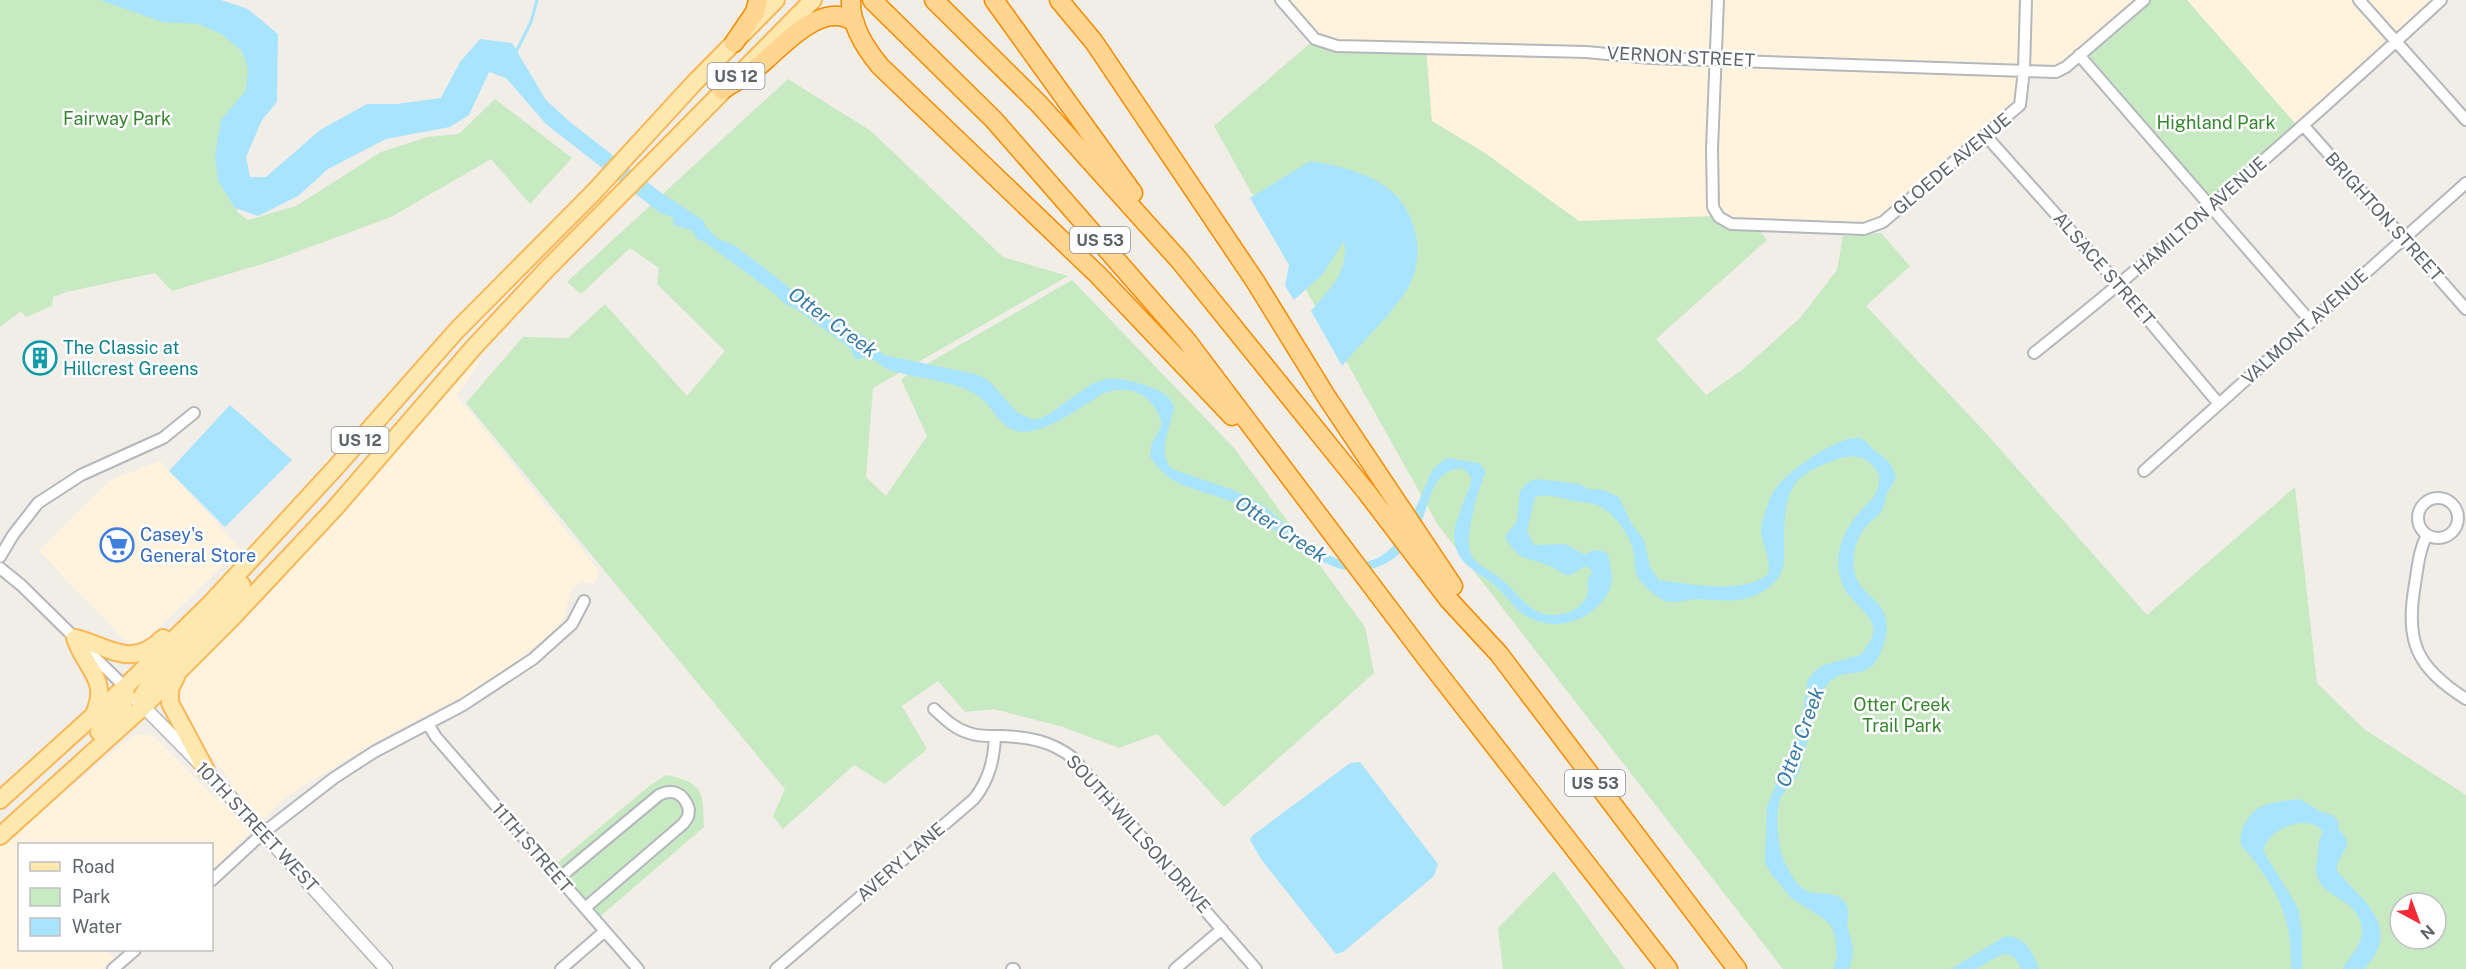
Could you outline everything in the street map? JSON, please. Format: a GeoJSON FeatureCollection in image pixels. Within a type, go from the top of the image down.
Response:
{"type":"FeatureCollection","features":[{"type":"Feature","properties":{"kind":"highway"},"geometry":{"type":"LineString","coordinates":[[734,43],[755,12],[758,0]]}},
{"type":"Feature","properties":{"kind":"highway","name":"US 53"},"geometry":{"type":"LineString","coordinates":[[934,0],[1039,104],[1180,261],[1455,598],[1737,969]]}},
{"type":"Feature","properties":{"kind":"highway"},"geometry":{"type":"LineString","coordinates":[[994,0],[1180,261]]}},
{"type":"Feature","properties":{"kind":"highway"},"geometry":{"type":"LineString","coordinates":[[1048,0],[1111,66]]}},
{"type":"Feature","properties":{"kind":"highway"},"geometry":{"type":"LineString","coordinates":[[1059,0],[1082,26],[1111,66],[1255,281],[1455,598]]}},
{"type":"Feature","properties":{"kind":"highway"},"geometry":{"type":"LineString","coordinates":[[722,90],[768,59],[816,12],[828,8],[842,10],[858,8],[865,45],[880,66],[1138,316],[1307,500]]}},
{"type":"Feature","properties":{"kind":"highway","name":"US 53"},"geometry":{"type":"LineString","coordinates":[[858,8],[986,112],[1044,175],[1187,342],[1668,969]]}},
{"type":"Feature","properties":{"kind":"main road","name":"US 12"},"geometry":{"type":"LineString","coordinates":[[0,800],[125,687],[210,604],[336,467],[457,330],[594,192],[776,0]]}},
{"type":"Feature","properties":{"kind":"main road","name":"US 12"},"geometry":{"type":"LineString","coordinates":[[0,835],[144,706],[232,618],[328,516],[474,347],[546,270],[813,0]]}},
{"type":"Feature","properties":{"kind":"main road"},"geometry":{"type":"LineString","coordinates":[[144,706],[141,698],[152,680],[209,623],[309,510],[336,467]]}},
{"type":"Feature","properties":{"kind":"main road"},"geometry":{"type":"LineString","coordinates":[[92,717],[99,702],[99,687],[78,649],[75,638],[123,655],[142,653],[151,648],[281,518],[314,491]]}},
{"type":"Feature","properties":{"kind":"main road"},"geometry":{"type":"LineString","coordinates":[[179,671],[170,690],[170,703],[206,770]]}},
{"type":"Feature","properties":{"kind":"main road"},"geometry":{"type":"LineString","coordinates":[[0,835],[49,781],[122,710],[126,702],[125,687]]}},
{"type":"Feature","properties":{"kind":"street","name":"VERNON STREET"},"geometry":{"type":"LineString","coordinates":[[1281,0],[1315,39],[1337,46],[1586,52],[1651,58],[2024,70]]}},
{"type":"Feature","properties":{"kind":"street"},"geometry":{"type":"LineString","coordinates":[[1717,59],[1718,0]]}},
{"type":"Feature","properties":{"kind":"street","name":"GLOEDE AVENUE"},"geometry":{"type":"LineString","coordinates":[[1717,59],[1712,149],[1713,207],[1719,218],[1731,224],[1864,229],[1883,222],[2020,105],[2024,70],[2026,0]]}},
{"type":"Feature","properties":{"kind":"street"},"geometry":{"type":"LineString","coordinates":[[2024,70],[2056,72],[2144,0]]}},
{"type":"Feature","properties":{"kind":"street"},"geometry":{"type":"LineString","coordinates":[[2359,0],[2466,120]]}},
{"type":"Feature","properties":{"kind":"street","name":"HAMILTON AVENUE"},"geometry":{"type":"LineString","coordinates":[[2034,354],[2211,206],[2441,0]]}},
{"type":"Feature","properties":{"kind":"street"},"geometry":{"type":"LineString","coordinates":[[2079,55],[2311,322]]}},
{"type":"Feature","properties":{"kind":"street","name":"BRIGHTON STREET"},"geometry":{"type":"LineString","coordinates":[[2303,125],[2466,309]]}},
{"type":"Feature","properties":{"kind":"street","name":"ALSACE STREET"},"geometry":{"type":"LineString","coordinates":[[1986,136],[2119,285],[2219,404]]}},
{"type":"Feature","properties":{"kind":"street","name":"VALMONT AVENUE"},"geometry":{"type":"LineString","coordinates":[[2144,471],[2466,183]]}},
{"type":"Feature","properties":{"kind":"street"},"geometry":{"type":"LineString","coordinates":[[0,556],[27,515],[46,498],[81,475],[163,438],[194,413]]}},
{"type":"Feature","properties":{"kind":"street"},"geometry":{"type":"LineString","coordinates":[[2427,535],[2421,547],[2412,603],[2410,623],[2413,636],[2417,649],[2432,674],[2466,699]]}},
{"type":"Feature","properties":{"kind":"street"},"geometry":{"type":"LineString","coordinates":[[0,568],[21,585],[125,687]]}},
{"type":"Feature","properties":{"kind":"street"},"geometry":{"type":"LineString","coordinates":[[213,879],[263,833],[334,778],[374,752],[491,688],[533,659],[572,624],[584,601]]}},
{"type":"Feature","properties":{"kind":"street","name":"10TH STREET WEST"},"geometry":{"type":"LineString","coordinates":[[125,687],[206,770],[386,969]]}},
{"type":"Feature","properties":{"kind":"street","name":"SOUTH WILLSON DRIVE"},"geometry":{"type":"LineString","coordinates":[[934,709],[959,729],[980,736],[1027,736],[1062,750],[1073,758],[1256,969]]}},
{"type":"Feature","properties":{"kind":"street","name":"11TH STREET"},"geometry":{"type":"LineString","coordinates":[[428,724],[436,737],[638,969]]}},
{"type":"Feature","properties":{"kind":"street","name":"AVERY LANE"},"geometry":{"type":"LineString","coordinates":[[776,969],[975,799],[988,777],[993,762],[995,736]]}},
{"type":"Feature","properties":{"kind":"street"},"geometry":{"type":"LineString","coordinates":[[558,879],[659,795],[673,791],[681,795],[689,809],[683,824],[585,909]]}},
{"type":"Feature","properties":{"kind":"street"},"geometry":{"type":"LineString","coordinates":[[1175,969],[1222,929]]}},
{"type":"Feature","properties":{"kind":"street"},"geometry":{"type":"LineString","coordinates":[[561,969],[605,931]]}},
{"type":"Feature","properties":{"kind":"street"},"geometry":{"type":"LineString","coordinates":[[113,969],[134,951]]}},
{"type":"Feature","properties":{"kind":"shaded area"},"geometry":{"type":"Polygon","coordinates":[[[1282,0],[2144,0],[2059,71],[2025,71],[2023,97],[1883,222],[1864,229],[1714,216],[1579,221],[1485,153],[1432,121],[1315,39],[1282,0]]]}},
{"type":"Feature","properties":{"kind":"shaded area"},"geometry":{"type":"Polygon","coordinates":[[[2187,0],[2441,0],[2300,129],[2187,0]]]}},
{"type":"Feature","properties":{"kind":"shaded area"},"geometry":{"type":"Polygon","coordinates":[[[473,360],[478,363],[477,367],[456,395],[599,571],[594,584],[583,582],[572,587],[564,617],[558,626],[516,663],[473,691],[382,738],[287,796],[213,869],[213,843],[18,843],[18,951],[107,951],[114,958],[102,969],[0,969],[0,846],[131,737],[138,734],[153,736],[215,798],[232,783],[195,737],[181,714],[179,689],[184,678],[298,560],[473,360]]]}},
{"type":"Feature","properties":{"kind":"shaded area"},"geometry":{"type":"Polygon","coordinates":[[[160,461],[240,549],[135,651],[39,551],[111,480],[160,461]]]}},
{"type":"Feature","properties":{"kind":"green space","name":"Fairway Park"},"geometry":{"type":"Polygon","coordinates":[[[0,0],[131,0],[260,43],[242,124],[241,187],[237,212],[248,220],[296,206],[381,152],[428,137],[459,134],[495,99],[572,158],[530,204],[491,159],[391,217],[272,261],[172,291],[155,273],[66,292],[53,297],[52,306],[26,317],[21,311],[0,327],[0,0]]]}},
{"type":"Feature","properties":{"kind":"green space","name":"Highland Park"},"geometry":{"type":"Polygon","coordinates":[[[2144,0],[2187,0],[2300,129],[2211,206],[2079,55],[2144,0]]]}},
{"type":"Feature","properties":{"kind":"green space","name":"Otter Creek Trail Park"},"geometry":{"type":"Polygon","coordinates":[[[1315,39],[1426,48],[1432,121],[1485,153],[1579,221],[1714,216],[1759,230],[1767,240],[1656,339],[1706,395],[1742,370],[1800,318],[1837,270],[1843,236],[1881,233],[1910,266],[1866,306],[1984,431],[2147,615],[2295,487],[2317,683],[2364,729],[2466,795],[2466,969],[1783,969],[1438,525],[1214,126],[1315,39]]]}},
{"type":"Feature","properties":{"kind":"green space"},"geometry":{"type":"Polygon","coordinates":[[[788,79],[871,131],[1003,257],[1068,276],[873,388],[866,477],[886,496],[927,436],[901,379],[1072,280],[1234,448],[1365,627],[1374,673],[1224,807],[1157,734],[1119,748],[1063,727],[994,709],[965,712],[938,681],[902,706],[927,749],[885,784],[854,765],[783,829],[773,816],[785,789],[466,403],[523,337],[568,338],[605,304],[687,396],[725,351],[657,284],[659,268],[630,248],[581,294],[567,282],[788,79]]]}},
{"type":"Feature","properties":{"kind":"green space"},"geometry":{"type":"Polygon","coordinates":[[[666,775],[688,781],[699,790],[702,797],[704,827],[596,920],[550,869],[648,787],[666,775]]]}},
{"type":"Feature","properties":{"kind":"green space"},"geometry":{"type":"Polygon","coordinates":[[[1554,871],[1625,969],[1503,969],[1498,928],[1554,871]]]}},
{"type":"Feature","properties":{"kind":"water","name":"Otter Creek"},"geometry":{"type":"Polygon","coordinates":[[[100,0],[221,0],[248,9],[278,34],[277,102],[262,120],[246,157],[250,177],[266,177],[320,130],[367,104],[397,104],[441,98],[460,62],[480,39],[512,43],[546,100],[570,122],[660,192],[704,221],[705,226],[718,239],[734,245],[790,288],[812,301],[838,323],[865,337],[884,355],[975,374],[988,380],[1018,413],[1034,420],[1050,413],[1098,381],[1117,379],[1158,390],[1169,398],[1174,406],[1165,446],[1165,454],[1171,468],[1251,498],[1267,508],[1306,543],[1334,557],[1356,562],[1375,559],[1389,550],[1402,534],[1433,469],[1447,458],[1479,463],[1486,472],[1479,489],[1471,523],[1470,552],[1479,564],[1501,579],[1527,605],[1542,613],[1551,615],[1568,613],[1581,604],[1587,595],[1592,572],[1587,566],[1570,575],[1565,574],[1550,566],[1524,558],[1510,545],[1505,537],[1517,521],[1520,491],[1528,482],[1537,479],[1580,484],[1588,489],[1603,490],[1619,497],[1631,523],[1644,540],[1650,567],[1659,580],[1730,586],[1745,584],[1768,574],[1768,558],[1761,530],[1768,503],[1778,486],[1798,467],[1825,449],[1851,438],[1862,439],[1888,461],[1896,477],[1887,493],[1882,511],[1861,533],[1854,556],[1857,580],[1882,610],[1886,619],[1886,632],[1882,649],[1870,668],[1841,675],[1826,686],[1815,712],[1800,772],[1781,797],[1777,820],[1782,855],[1797,883],[1814,893],[1838,896],[1847,906],[1853,949],[1849,969],[1833,969],[1837,957],[1835,935],[1831,926],[1791,898],[1765,863],[1767,807],[1776,784],[1788,766],[1800,729],[1808,679],[1824,665],[1860,655],[1872,636],[1871,622],[1846,591],[1838,564],[1840,546],[1847,530],[1857,514],[1875,495],[1879,482],[1879,474],[1863,458],[1853,456],[1825,464],[1812,470],[1794,485],[1786,506],[1784,560],[1781,573],[1772,585],[1754,596],[1741,600],[1665,601],[1638,577],[1630,540],[1618,522],[1603,508],[1591,503],[1548,496],[1535,497],[1527,531],[1534,545],[1565,544],[1585,555],[1598,550],[1607,553],[1612,578],[1608,593],[1593,610],[1583,617],[1562,624],[1539,622],[1518,610],[1497,587],[1467,565],[1458,553],[1454,535],[1458,516],[1471,482],[1471,477],[1464,469],[1454,469],[1439,479],[1418,531],[1393,559],[1380,566],[1364,570],[1352,571],[1335,567],[1297,547],[1249,509],[1185,486],[1168,477],[1150,457],[1152,443],[1162,425],[1154,406],[1141,394],[1114,390],[1104,393],[1069,415],[1041,428],[1028,432],[1015,431],[1005,425],[981,398],[967,390],[947,383],[893,371],[872,359],[856,360],[850,348],[795,308],[785,304],[774,293],[696,238],[693,231],[674,225],[673,217],[660,213],[546,124],[506,78],[489,72],[469,115],[450,127],[386,139],[328,169],[298,196],[258,216],[235,208],[218,181],[215,155],[221,120],[246,90],[248,69],[242,51],[221,34],[199,24],[162,22],[100,0]]]}},
{"type":"Feature","properties":{"kind":"water"},"geometry":{"type":"Polygon","coordinates":[[[1310,161],[1355,171],[1372,178],[1392,191],[1409,214],[1417,242],[1415,271],[1404,294],[1342,366],[1311,311],[1341,271],[1345,252],[1344,241],[1322,275],[1294,300],[1285,286],[1289,265],[1250,198],[1310,161]]]}},
{"type":"Feature","properties":{"kind":"water"},"geometry":{"type":"Polygon","coordinates":[[[230,405],[292,460],[225,527],[169,471],[230,405]]]}},
{"type":"Feature","properties":{"kind":"water"},"geometry":{"type":"Polygon","coordinates":[[[1360,762],[1438,864],[1434,876],[1343,952],[1336,954],[1261,859],[1250,840],[1252,836],[1350,763],[1360,762]]]}},
{"type":"Feature","properties":{"kind":"water"},"geometry":{"type":"Polygon","coordinates":[[[2300,799],[2338,820],[2339,830],[2346,838],[2347,845],[2337,865],[2337,871],[2368,905],[2380,928],[2380,940],[2375,954],[2364,969],[2343,969],[2357,947],[2362,932],[2355,912],[2319,881],[2316,868],[2319,840],[2323,832],[2317,826],[2308,823],[2288,826],[2271,837],[2264,852],[2298,908],[2302,933],[2302,969],[2291,969],[2289,933],[2280,902],[2241,845],[2243,828],[2253,812],[2271,803],[2300,799]]]}},
{"type":"Feature","properties":{"kind":"water"},"geometry":{"type":"Polygon","coordinates":[[[2010,936],[2025,944],[2039,969],[2021,969],[2016,960],[2006,954],[1975,969],[1951,969],[2004,937],[2010,936]]]}},
{"type":"Feature","properties":{"kind":"waterway"},"geometry":{"type":"LineString","coordinates":[[515,54],[531,22],[537,0]]}},
{"type":"Feature","properties":{"kind":"place","name":"The Classic at Hillcrest Greens"},"geometry":{"type":"Point","coordinates":[40,358]}},
{"type":"Feature","properties":{"kind":"place","name":"Casey's General Store"},"geometry":{"type":"Point","coordinates":[117,545]}}]}
